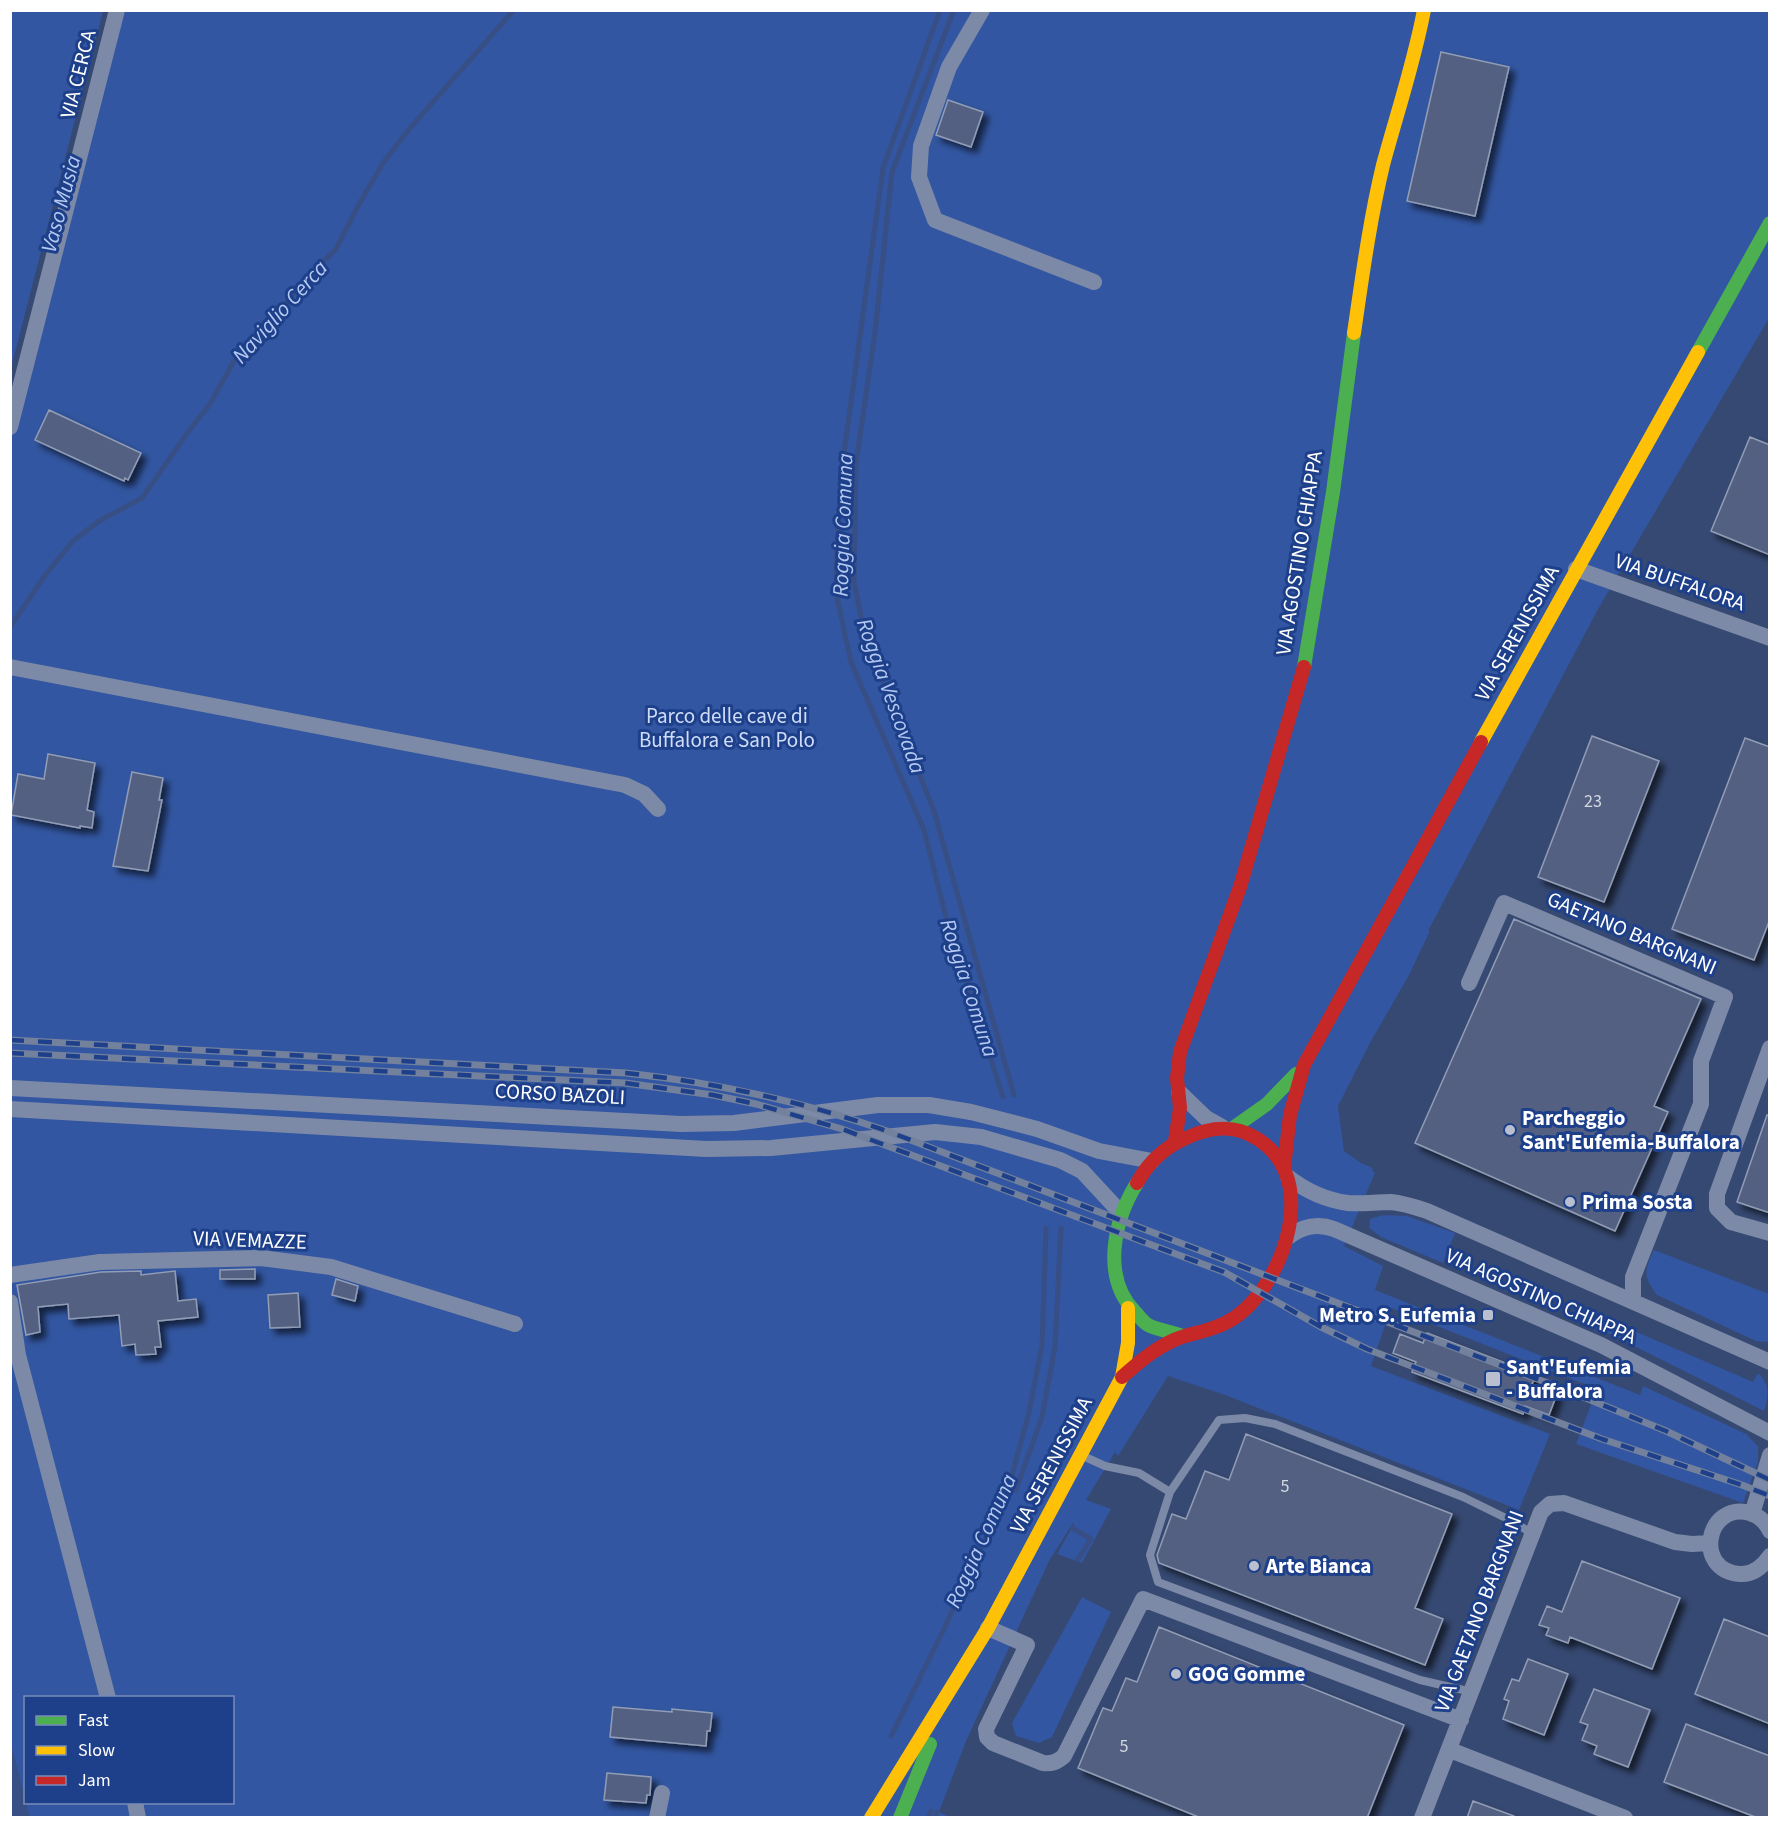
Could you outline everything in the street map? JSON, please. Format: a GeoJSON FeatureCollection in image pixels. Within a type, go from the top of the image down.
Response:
{"type":"FeatureCollection","features":[{"type":"Feature","properties":{"kind":"main road","name":"VIA AGOSTINO CHIAPPA"},"geometry":{"type":"LineString","coordinates":[[1175,1141],[1180,1108],[1177,1078],[1180,1052],[1240,887],[1305,665],[1333,492],[1359,290],[1383,166],[1418,43],[1424,10]]}},
{"type":"Feature","properties":{"kind":"main road","name":"VIA SERENISSIMA"},"geometry":{"type":"LineString","coordinates":[[1122,1377],[1151,1353],[1183,1336],[1221,1325],[1237,1315],[1264,1288],[1275,1272],[1288,1237],[1291,1210],[1284,1147],[1291,1106],[1304,1065],[1576,569],[1770,223]]}},
{"type":"Feature","properties":{"kind":"main road","name":"VIA SERENISSIMA"},"geometry":{"type":"LineString","coordinates":[[1183,1336],[1152,1329],[1139,1320],[1128,1308],[1120,1292],[1114,1254],[1120,1212],[1128,1193],[1152,1161],[1175,1141],[1192,1133],[1228,1128],[1255,1114],[1276,1097],[1304,1065]]}},
{"type":"Feature","properties":{"kind":"main road"},"geometry":{"type":"LineString","coordinates":[[1228,1128],[1262,1141],[1274,1153],[1286,1172]]}},
{"type":"Feature","properties":{"kind":"main road","name":"VIA SERENISSIMA"},"geometry":{"type":"LineString","coordinates":[[874,1815],[987,1628],[1122,1377],[1128,1343],[1128,1308]]}},
{"type":"Feature","properties":{"kind":"main road","name":"VIA SERENISSIMA"},"geometry":{"type":"LineString","coordinates":[[900,1818],[946,1699]]}},
{"type":"Feature","properties":{"kind":"street","name":"VIA CERCA"},"geometry":{"type":"LineString","coordinates":[[10,427],[117,10]]}},
{"type":"Feature","properties":{"kind":"street"},"geometry":{"type":"LineString","coordinates":[[982,10],[949,67],[921,146],[919,177],[934,220],[1094,282]]}},
{"type":"Feature","properties":{"kind":"street","name":"VIA BUFFALORA"},"geometry":{"type":"LineString","coordinates":[[1576,569],[1770,638]]}},
{"type":"Feature","properties":{"kind":"street"},"geometry":{"type":"LineString","coordinates":[[10,667],[625,785],[644,794],[658,809]]}},
{"type":"Feature","properties":{"kind":"street","name":"GAETANO BARGNANI"},"geometry":{"type":"LineString","coordinates":[[1469,983],[1504,903],[1725,997],[1701,1061],[1701,1104],[1633,1277],[1633,1301]]}},
{"type":"Feature","properties":{"kind":"street"},"geometry":{"type":"LineString","coordinates":[[1770,1048],[1717,1194],[1717,1208],[1731,1222],[1770,1233]]}},
{"type":"Feature","properties":{"kind":"street","name":"CORSO BAZOLI"},"geometry":{"type":"LineString","coordinates":[[10,1088],[681,1124],[734,1123],[879,1106],[929,1105],[971,1112],[1037,1129],[1099,1151],[1152,1161]]}},
{"type":"Feature","properties":{"kind":"street"},"geometry":{"type":"LineString","coordinates":[[1179,1092],[1206,1118],[1228,1128]]}},
{"type":"Feature","properties":{"kind":"street"},"geometry":{"type":"LineString","coordinates":[[10,1109],[706,1149],[771,1148],[935,1132],[981,1137],[1060,1160],[1082,1172],[1120,1212]]}},
{"type":"Feature","properties":{"kind":"street","name":"VIA AGOSTINO CHIAPPA"},"geometry":{"type":"LineString","coordinates":[[1286,1172],[1311,1192],[1337,1201],[1362,1204],[1392,1203],[1410,1205],[1427,1211],[1770,1362]]}},
{"type":"Feature","properties":{"kind":"street","name":"VIA AGOSTINO CHIAPPA"},"geometry":{"type":"LineString","coordinates":[[1288,1237],[1296,1231],[1315,1225],[1335,1229],[1601,1345],[1770,1433]]}},
{"type":"Feature","properties":{"kind":"street","name":"VIA VEMAZZE"},"geometry":{"type":"LineString","coordinates":[[10,1275],[100,1262],[261,1258],[331,1267],[515,1324]]}},
{"type":"Feature","properties":{"kind":"street"},"geometry":{"type":"LineString","coordinates":[[10,1302],[18,1355],[107,1696]]}},
{"type":"Feature","properties":{"kind":"street"},"geometry":{"type":"LineString","coordinates":[[1752,1514],[1770,1455]]}},
{"type":"Feature","properties":{"kind":"street","name":"VIA GAETANO BARGNANI"},"geometry":{"type":"LineString","coordinates":[[1422,1818],[1541,1512],[1550,1504],[1564,1503],[1675,1542],[1709,1543]]}},
{"type":"Feature","properties":{"kind":"street"},"geometry":{"type":"LineString","coordinates":[[1767,1565],[1754,1572],[1733,1573],[1723,1569],[1716,1562],[1709,1543],[1711,1533],[1723,1517],[1742,1511],[1761,1519],[1770,1531]]}},
{"type":"Feature","properties":{"kind":"street"},"geometry":{"type":"LineString","coordinates":[[987,1628],[1027,1645],[986,1729],[987,1737],[993,1743],[1043,1763],[1051,1764],[1064,1756],[1143,1599],[1461,1720]]}},
{"type":"Feature","properties":{"kind":"street"},"geometry":{"type":"LineString","coordinates":[[1450,1750],[1625,1818]]}},
{"type":"Feature","properties":{"kind":"street"},"geometry":{"type":"LineString","coordinates":[[657,1818],[662,1793]]}},
{"type":"Feature","properties":{"kind":"lane"},"geometry":{"type":"LineString","coordinates":[[1472,1692],[1420,1680],[1158,1582],[1150,1555],[1170,1492],[1219,1420],[1245,1418],[1275,1424],[1463,1497],[1516,1523],[1532,1534]]}},
{"type":"Feature","properties":{"kind":"lane"},"geometry":{"type":"LineString","coordinates":[[1080,1454],[1105,1466],[1139,1473],[1170,1492]]}},
{"type":"Feature","properties":{"kind":"green space"},"geometry":{"type":"Polygon","coordinates":[[[10,11],[103,11],[11,368],[10,11]]]}},
{"type":"Feature","properties":{"kind":"green space","name":"Parco delle cave di Buffalora e San Polo"},"geometry":{"type":"Polygon","coordinates":[[[124,11],[1769,11],[1769,318],[1598,609],[1428,931],[1430,931],[1408,977],[1371,1041],[1338,1106],[1344,1151],[1373,1168],[1375,1173],[1344,1246],[1383,1266],[1375,1290],[1640,1395],[1643,1386],[1746,1434],[1758,1446],[1758,1462],[1743,1503],[1576,1444],[1597,1389],[1391,1308],[1371,1366],[1550,1434],[1519,1510],[1225,1395],[1168,1376],[1118,1456],[1115,1452],[1086,1500],[1111,1509],[1082,1563],[1057,1554],[1073,1523],[1049,1561],[966,1741],[939,1812],[950,1817],[11,1817],[11,418],[124,11]]]}},
{"type":"Feature","properties":{"kind":"green space"},"geometry":{"type":"Polygon","coordinates":[[[1383,1215],[1407,1216],[1455,1233],[1443,1263],[1381,1237],[1369,1228],[1370,1219],[1383,1215]]]}},
{"type":"Feature","properties":{"kind":"green space"},"geometry":{"type":"Polygon","coordinates":[[[1654,1250],[1769,1294],[1769,1342],[1756,1341],[1657,1295],[1646,1273],[1654,1250]]]}},
{"type":"Feature","properties":{"kind":"green space"},"geometry":{"type":"Polygon","coordinates":[[[1576,1306],[1753,1382],[1758,1373],[1765,1382],[1767,1391],[1764,1411],[1572,1315],[1576,1306]]]}},
{"type":"Feature","properties":{"kind":"green space"},"geometry":{"type":"Polygon","coordinates":[[[1082,1597],[1111,1612],[1052,1737],[1039,1743],[1016,1736],[1012,1723],[1082,1597]]]}},
{"type":"Feature","properties":{"kind":"shaded area"},"geometry":{"type":"Polygon","coordinates":[[[11,1744],[24,1794],[24,1804],[27,1804],[30,1817],[11,1817],[11,1744]]]}},
{"type":"Feature","properties":{"kind":"building"},"geometry":{"type":"Polygon","coordinates":[[[1441,52],[1509,67],[1475,216],[1407,201],[1441,52]]]}},
{"type":"Feature","properties":{"kind":"building"},"geometry":{"type":"Polygon","coordinates":[[[948,100],[983,112],[971,147],[936,135],[948,100]]]}},
{"type":"Feature","properties":{"kind":"building"},"geometry":{"type":"Polygon","coordinates":[[[49,410],[141,453],[128,480],[125,478],[124,481],[35,440],[49,410]]]}},
{"type":"Feature","properties":{"kind":"building"},"geometry":{"type":"Polygon","coordinates":[[[1750,437],[1770,445],[1770,555],[1711,531],[1750,437]]]}},
{"type":"Feature","properties":{"kind":"building"},"geometry":{"type":"Polygon","coordinates":[[[1592,736],[1659,761],[1604,902],[1538,877],[1592,736]]]}},
{"type":"Feature","properties":{"kind":"building"},"geometry":{"type":"Polygon","coordinates":[[[1745,738],[1770,747],[1770,919],[1754,960],[1672,929],[1745,738]]]}},
{"type":"Feature","properties":{"kind":"building"},"geometry":{"type":"Polygon","coordinates":[[[48,754],[95,763],[87,810],[94,812],[92,828],[80,826],[80,828],[11,815],[18,774],[44,779],[48,754]]]}},
{"type":"Feature","properties":{"kind":"building"},"geometry":{"type":"Polygon","coordinates":[[[132,772],[163,778],[159,800],[162,800],[148,871],[113,866],[132,772]]]}},
{"type":"Feature","properties":{"kind":"building"},"geometry":{"type":"Polygon","coordinates":[[[1514,919],[1701,999],[1654,1106],[1668,1112],[1615,1231],[1415,1143],[1514,919]]]}},
{"type":"Feature","properties":{"kind":"building"},"geometry":{"type":"Polygon","coordinates":[[[1767,1115],[1770,1116],[1770,1213],[1737,1202],[1767,1115]]]}},
{"type":"Feature","properties":{"kind":"building"},"geometry":{"type":"Polygon","coordinates":[[[255,1269],[255,1279],[220,1279],[220,1270],[255,1269]]]}},
{"type":"Feature","properties":{"kind":"building"},"geometry":{"type":"Polygon","coordinates":[[[141,1271],[141,1275],[175,1271],[178,1301],[196,1299],[198,1317],[158,1321],[161,1347],[155,1347],[156,1354],[136,1355],[135,1344],[122,1346],[119,1315],[69,1319],[68,1304],[38,1307],[40,1332],[26,1335],[17,1285],[101,1272],[141,1271]]]}},
{"type":"Feature","properties":{"kind":"building"},"geometry":{"type":"Polygon","coordinates":[[[336,1279],[358,1286],[355,1301],[332,1295],[336,1279]]]}},
{"type":"Feature","properties":{"kind":"building"},"geometry":{"type":"Polygon","coordinates":[[[298,1293],[300,1327],[270,1328],[268,1295],[298,1293]]]}},
{"type":"Feature","properties":{"kind":"building"},"geometry":{"type":"Polygon","coordinates":[[[1427,1333],[1537,1375],[1532,1384],[1557,1394],[1549,1415],[1525,1406],[1523,1414],[1412,1372],[1416,1362],[1393,1353],[1400,1334],[1423,1343],[1427,1333]]]}},
{"type":"Feature","properties":{"kind":"building"},"geometry":{"type":"Polygon","coordinates":[[[1246,1434],[1452,1514],[1415,1608],[1443,1619],[1425,1665],[1159,1563],[1157,1555],[1172,1514],[1186,1519],[1205,1471],[1229,1480],[1246,1434]]]}},
{"type":"Feature","properties":{"kind":"building"},"geometry":{"type":"Polygon","coordinates":[[[1582,1561],[1680,1598],[1652,1669],[1570,1637],[1568,1643],[1546,1635],[1549,1628],[1539,1625],[1547,1606],[1562,1612],[1582,1561]]]}},
{"type":"Feature","properties":{"kind":"building"},"geometry":{"type":"Polygon","coordinates":[[[1724,1619],[1770,1637],[1770,1724],[1695,1694],[1724,1619]]]}},
{"type":"Feature","properties":{"kind":"building"},"geometry":{"type":"Polygon","coordinates":[[[1159,1627],[1404,1725],[1367,1818],[1201,1818],[1078,1768],[1103,1708],[1112,1711],[1126,1678],[1137,1682],[1159,1627]]]}},
{"type":"Feature","properties":{"kind":"building"},"geometry":{"type":"Polygon","coordinates":[[[1528,1659],[1568,1674],[1544,1735],[1503,1719],[1509,1701],[1504,1699],[1512,1679],[1519,1681],[1528,1659]]]}},
{"type":"Feature","properties":{"kind":"building"},"geometry":{"type":"Polygon","coordinates":[[[1594,1689],[1650,1710],[1628,1767],[1594,1754],[1597,1746],[1582,1740],[1588,1725],[1580,1722],[1594,1689]]]}},
{"type":"Feature","properties":{"kind":"building"},"geometry":{"type":"Polygon","coordinates":[[[613,1707],[712,1713],[706,1746],[610,1737],[613,1707]]]}},
{"type":"Feature","properties":{"kind":"building"},"geometry":{"type":"Polygon","coordinates":[[[1686,1724],[1770,1756],[1770,1818],[1758,1818],[1664,1782],[1686,1724]]]}},
{"type":"Feature","properties":{"kind":"building"},"geometry":{"type":"Polygon","coordinates":[[[607,1773],[651,1777],[650,1795],[647,1795],[646,1803],[604,1800],[607,1773]]]}},
{"type":"Feature","properties":{"kind":"building"},"geometry":{"type":"Polygon","coordinates":[[[1473,1801],[1514,1816],[1514,1818],[1467,1818],[1473,1801]]]}},
{"type":"Feature","properties":{"kind":"waterway","name":"Naviglio Cerca"},"geometry":{"type":"LineString","coordinates":[[10,627],[46,574],[73,541],[99,521],[142,498],[210,404],[234,361],[336,249],[383,163],[410,128],[514,10]]}},
{"type":"Feature","properties":{"kind":"waterway","name":"Roggia Comuna"},"geometry":{"type":"LineString","coordinates":[[940,10],[883,168],[844,453],[837,541],[836,593],[851,662],[924,830],[947,921],[1003,1097]]}},
{"type":"Feature","properties":{"kind":"waterway","name":"Roggia Vescovada"},"geometry":{"type":"LineString","coordinates":[[954,10],[892,172],[875,333],[856,463],[854,582],[865,636],[934,811],[1014,1095]]}},
{"type":"Feature","properties":{"kind":"waterway","name":"Roggia Comuna"},"geometry":{"type":"LineString","coordinates":[[891,1736],[943,1631],[1008,1490],[1029,1412],[1042,1345],[1046,1228]]}},
{"type":"Feature","properties":{"kind":"waterway","name":"Roggia Vescovada"},"geometry":{"type":"LineString","coordinates":[[1016,1490],[1042,1417],[1055,1347],[1061,1228]]}},
{"type":"Feature","properties":{"kind":"waterway","name":"Roggia Vescovada"},"geometry":{"type":"LineString","coordinates":[[1072,1528],[1091,1539],[1078,1559]]}},
{"type":"Feature","properties":{"kind":"waterway","name":"Roggia Comuna"},"geometry":{"type":"LineString","coordinates":[[928,1818],[931,1811]]}},
{"type":"Feature","properties":{"kind":"waterway","name":"Roggia Vescovada"},"geometry":{"type":"LineString","coordinates":[[935,1818],[937,1812]]}},
{"type":"Feature","properties":{"kind":"railway"},"geometry":{"type":"LineString","coordinates":[[10,1040],[626,1073],[759,1094],[887,1131],[1571,1392],[1666,1431],[1770,1480]]}},
{"type":"Feature","properties":{"kind":"railway"},"geometry":{"type":"LineString","coordinates":[[10,1053],[625,1083],[713,1095],[756,1104],[842,1129],[1224,1272],[1321,1327],[1367,1349],[1602,1439],[1770,1496]]}},
{"type":"Feature","properties":{"kind":"traffic: fast"},"geometry":{"type":"LineString","coordinates":[[1698,352],[1770,223]]}},
{"type":"Feature","properties":{"kind":"traffic: fast"},"geometry":{"type":"LineString","coordinates":[[1304,667],[1333,492],[1354,333]]}},
{"type":"Feature","properties":{"kind":"traffic: fast"},"geometry":{"type":"LineString","coordinates":[[1233,1128],[1267,1104],[1296,1074]]}},
{"type":"Feature","properties":{"kind":"traffic: fast"},"geometry":{"type":"LineString","coordinates":[[1137,1183],[1122,1214],[1117,1231],[1115,1266],[1118,1282],[1124,1298],[1146,1324],[1183,1336]]}},
{"type":"Feature","properties":{"kind":"traffic: fast"},"geometry":{"type":"LineString","coordinates":[[900,1818],[930,1744]]}},
{"type":"Feature","properties":{"kind":"traffic: slow"},"geometry":{"type":"LineString","coordinates":[[1354,333],[1378,185],[1424,10]]}},
{"type":"Feature","properties":{"kind":"traffic: slow"},"geometry":{"type":"LineString","coordinates":[[1481,742],[1698,352]]}},
{"type":"Feature","properties":{"kind":"traffic: slow"},"geometry":{"type":"LineString","coordinates":[[871,1818],[988,1628],[1122,1377],[1128,1343],[1128,1308]]}},
{"type":"Feature","properties":{"kind":"traffic: jam"},"geometry":{"type":"LineString","coordinates":[[1175,1141],[1180,1108],[1177,1078],[1180,1052],[1240,887],[1304,667]]}},
{"type":"Feature","properties":{"kind":"traffic: jam"},"geometry":{"type":"LineString","coordinates":[[1284,1167],[1290,1115],[1304,1065],[1481,742]]}},
{"type":"Feature","properties":{"kind":"traffic: jam"},"geometry":{"type":"LineString","coordinates":[[1122,1377],[1146,1357],[1167,1344],[1184,1336],[1219,1326],[1246,1309],[1267,1282],[1278,1262],[1291,1216],[1291,1194],[1285,1172],[1274,1153],[1256,1138],[1230,1129],[1204,1131],[1171,1146],[1146,1169],[1137,1183]]}},
{"type":"Feature","properties":{"kind":"place","name":"Parcheggio Sant'Eufemia-Buffalora"},"geometry":{"type":"Point","coordinates":[1510,1130]}},
{"type":"Feature","properties":{"kind":"place","name":"Prima Sosta"},"geometry":{"type":"Point","coordinates":[1570,1202]}},
{"type":"Feature","properties":{"kind":"place","name":"Metro S. Eufemia"},"geometry":{"type":"Point","coordinates":[1488,1315]}},
{"type":"Feature","properties":{"kind":"place","name":"Sant'Eufemia - Buffalora"},"geometry":{"type":"Point","coordinates":[1493,1379]}},
{"type":"Feature","properties":{"kind":"place","name":"Arte Bianca"},"geometry":{"type":"Point","coordinates":[1254,1566]}},
{"type":"Feature","properties":{"kind":"place","name":"GOG Gomme"},"geometry":{"type":"Point","coordinates":[1176,1674]}},
{"type":"Feature","properties":{"kind":"water label","name":"Vaso Musia"},"geometry":{"type":"Point","coordinates":[61,204]}}]}
